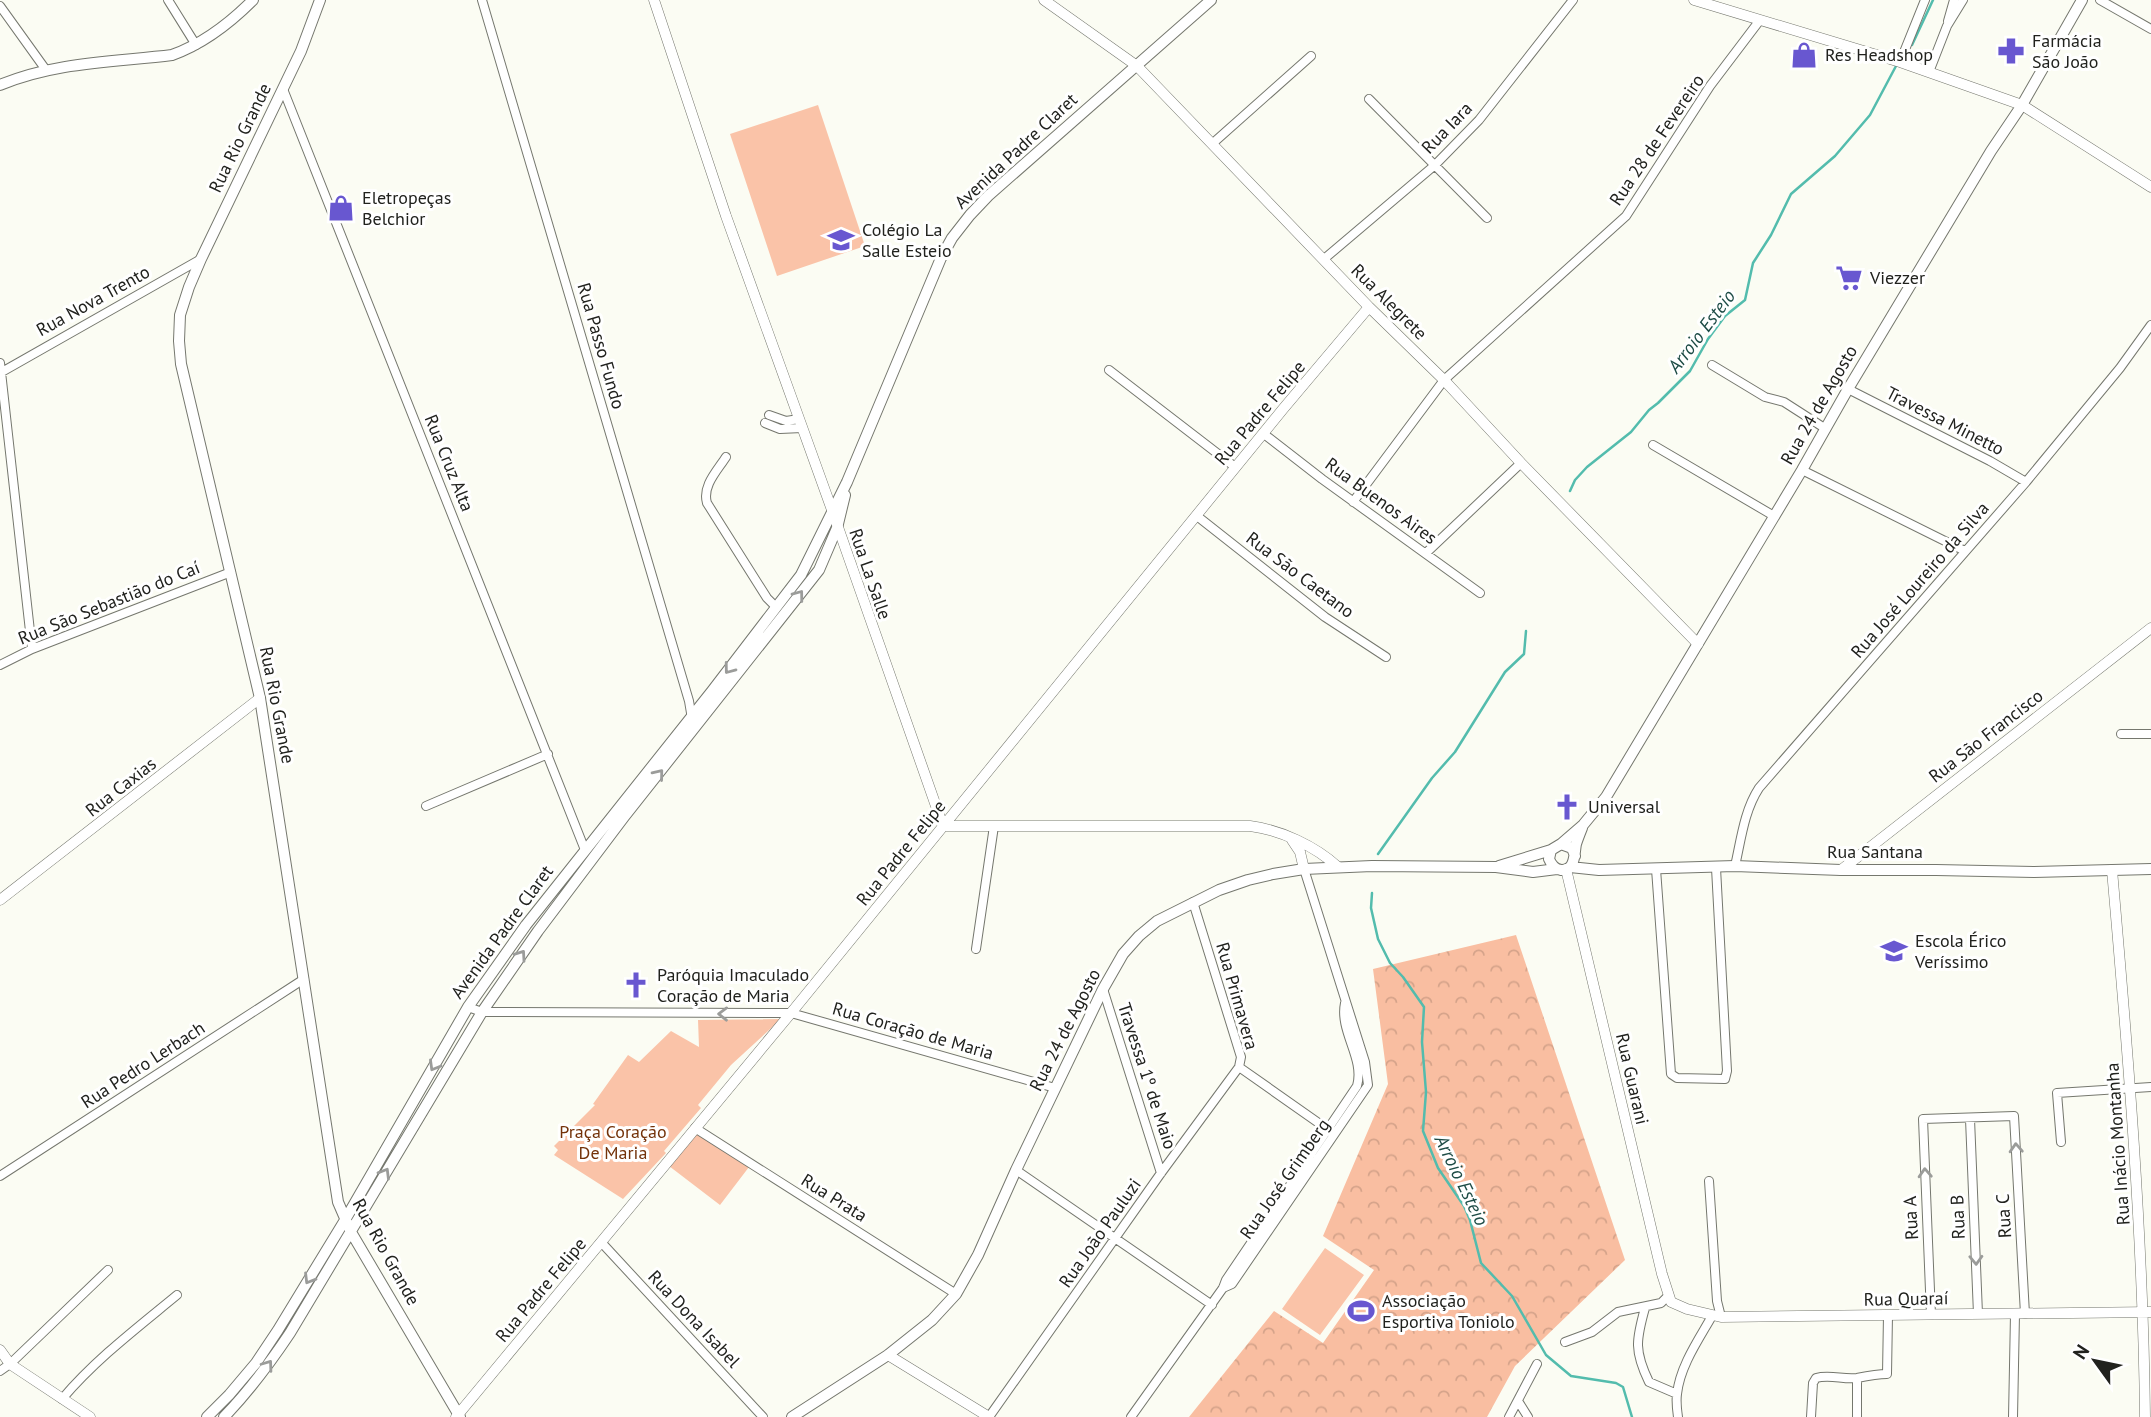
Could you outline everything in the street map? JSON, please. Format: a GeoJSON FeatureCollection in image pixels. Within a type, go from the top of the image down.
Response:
{"type":"FeatureCollection","features":[{"type":"Feature","properties":{"kind":"main road"},"geometry":{"type":"LineString","coordinates":[[0,85],[46,70],[172,55],[196,45],[253,0]]}},
{"type":"Feature","properties":{"kind":"main road","name":"Rua Rio Grande"},"geometry":{"type":"LineString","coordinates":[[320,0],[302,51],[201,259],[180,315],[179,341],[184,377],[260,698],[338,1202],[351,1232],[458,1416]]}},
{"type":"Feature","properties":{"kind":"main road","name":"Avenida Padre Claret"},"geometry":{"type":"LineString","coordinates":[[224,1417],[268,1366],[482,1012],[538,930],[624,817],[811,558],[847,482],[929,284],[952,238],[988,196],[1211,0]]}},
{"type":"Feature","properties":{"kind":"main road","name":"Rua 24 de Agosto"},"geometry":{"type":"LineString","coordinates":[[1496,867],[1561,844],[1583,825],[1606,797],[1991,151],[2022,105],[2082,0]]}},
{"type":"Feature","properties":{"kind":"main road","name":"Avenida Padre Claret"},"geometry":{"type":"LineString","coordinates":[[207,1417],[256,1363],[278,1330],[468,1007],[526,925],[585,850],[677,743],[696,727],[698,714],[819,570],[837,528],[847,482]]}},
{"type":"Feature","properties":{"kind":"main road","name":"Rua 24 de Agosto"},"geometry":{"type":"LineString","coordinates":[[792,1417],[888,1355],[932,1320],[956,1294],[978,1255],[1103,989],[1124,954],[1139,936],[1157,921],[1193,902],[1248,880],[1304,869],[1496,867],[1533,872],[1568,864],[1583,825]]}},
{"type":"Feature","properties":{"kind":"main road"},"geometry":{"type":"LineString","coordinates":[[1550,850],[1550,863],[1568,864],[1572,849],[1561,844]]}},
{"type":"Feature","properties":{"kind":"main road","name":"Rua Santana"},"geometry":{"type":"LineString","coordinates":[[1568,864],[1599,870],[1735,866],[2034,872],[2151,869]]}},
{"type":"Feature","properties":{"kind":"street"},"geometry":{"type":"LineString","coordinates":[[168,0],[196,45]]}},
{"type":"Feature","properties":{"kind":"street","name":"Rua Passo Fundo"},"geometry":{"type":"LineString","coordinates":[[482,0],[689,701],[698,714]]}},
{"type":"Feature","properties":{"kind":"street","name":"Rua La Salle"},"geometry":{"type":"LineString","coordinates":[[654,0],[726,216],[943,826]]}},
{"type":"Feature","properties":{"kind":"street","name":"Rua Alegrete"},"geometry":{"type":"LineString","coordinates":[[1044,0],[1137,66],[1698,644]]}},
{"type":"Feature","properties":{"kind":"street","name":"Rua Iara"},"geometry":{"type":"LineString","coordinates":[[1324,259],[1435,165],[1479,120],[1573,0]]}},
{"type":"Feature","properties":{"kind":"street"},"geometry":{"type":"LineString","coordinates":[[1694,0],[1900,62],[2022,105],[2151,187]]}},
{"type":"Feature","properties":{"kind":"street"},"geometry":{"type":"LineString","coordinates":[[1900,62],[1925,0]]}},
{"type":"Feature","properties":{"kind":"street"},"geometry":{"type":"LineString","coordinates":[[1948,26],[1954,0]]}},
{"type":"Feature","properties":{"kind":"street"},"geometry":{"type":"LineString","coordinates":[[1928,72],[1948,26],[1963,0]]}},
{"type":"Feature","properties":{"kind":"street"},"geometry":{"type":"LineString","coordinates":[[2100,0],[2151,29]]}},
{"type":"Feature","properties":{"kind":"street"},"geometry":{"type":"LineString","coordinates":[[0,6],[46,70]]}},
{"type":"Feature","properties":{"kind":"street","name":"Rua 28 de Fevereiro"},"geometry":{"type":"LineString","coordinates":[[1353,502],[1444,380],[1626,216],[1710,86],[1760,20]]}},
{"type":"Feature","properties":{"kind":"street"},"geometry":{"type":"LineString","coordinates":[[1212,144],[1311,56]]}},
{"type":"Feature","properties":{"kind":"street","name":"Rua Cruz Alta"},"geometry":{"type":"LineString","coordinates":[[283,89],[585,850]]}},
{"type":"Feature","properties":{"kind":"street"},"geometry":{"type":"LineString","coordinates":[[1369,99],[1487,218]]}},
{"type":"Feature","properties":{"kind":"street","name":"Rua Nova Trento"},"geometry":{"type":"LineString","coordinates":[[0,372],[201,259]]}},
{"type":"Feature","properties":{"kind":"street","name":"Rua Padre Felipe"},"geometry":{"type":"LineString","coordinates":[[458,1416],[792,1013],[1235,467],[1369,307]]}},
{"type":"Feature","properties":{"kind":"street","name":"Rua José Loureiro da Silva"},"geometry":{"type":"LineString","coordinates":[[1735,866],[1746,816],[1759,788],[2026,482],[2120,368],[2151,325]]}},
{"type":"Feature","properties":{"kind":"street"},"geometry":{"type":"LineString","coordinates":[[0,363],[32,649]]}},
{"type":"Feature","properties":{"kind":"street"},"geometry":{"type":"LineString","coordinates":[[1712,365],[1765,397],[1784,402],[1826,429]]}},
{"type":"Feature","properties":{"kind":"street"},"geometry":{"type":"LineString","coordinates":[[1109,370],[1235,467]]}},
{"type":"Feature","properties":{"kind":"street","name":"Travessa Minetto"},"geometry":{"type":"LineString","coordinates":[[1848,389],[2026,482]]}},
{"type":"Feature","properties":{"kind":"street"},"geometry":{"type":"LineString","coordinates":[[767,419],[780,429],[800,423]]}},
{"type":"Feature","properties":{"kind":"street","name":"Rua Buenos Aires"},"geometry":{"type":"LineString","coordinates":[[1264,433],[1353,502],[1480,593]]}},
{"type":"Feature","properties":{"kind":"street"},"geometry":{"type":"LineString","coordinates":[[1653,445],[1774,516]]}},
{"type":"Feature","properties":{"kind":"street"},"geometry":{"type":"LineString","coordinates":[[726,457],[708,486],[705,494],[707,503],[767,598],[776,607]]}},
{"type":"Feature","properties":{"kind":"street"},"geometry":{"type":"LineString","coordinates":[[1426,553],[1521,463]]}},
{"type":"Feature","properties":{"kind":"street"},"geometry":{"type":"LineString","coordinates":[[1802,470],[1965,551]]}},
{"type":"Feature","properties":{"kind":"street","name":"Rua São Caetano"},"geometry":{"type":"LineString","coordinates":[[1197,516],[1325,617],[1386,657]]}},
{"type":"Feature","properties":{"kind":"street","name":"Rua São Sebastião do Caí"},"geometry":{"type":"LineString","coordinates":[[0,665],[32,649],[231,572]]}},
{"type":"Feature","properties":{"kind":"street","name":"Rua São Francisco"},"geometry":{"type":"LineString","coordinates":[[1841,870],[2151,628]]}},
{"type":"Feature","properties":{"kind":"street","name":"Rua Caxias"},"geometry":{"type":"LineString","coordinates":[[0,900],[260,698]]}},
{"type":"Feature","properties":{"kind":"street"},"geometry":{"type":"LineString","coordinates":[[2121,734],[2151,734]]}},
{"type":"Feature","properties":{"kind":"street"},"geometry":{"type":"LineString","coordinates":[[426,806],[548,754]]}},
{"type":"Feature","properties":{"kind":"street"},"geometry":{"type":"LineString","coordinates":[[943,826],[1250,826],[1306,844],[1338,867]]}},
{"type":"Feature","properties":{"kind":"street"},"geometry":{"type":"LineString","coordinates":[[976,949],[994,826]]}},
{"type":"Feature","properties":{"kind":"street"},"geometry":{"type":"LineString","coordinates":[[1292,839],[1300,852],[1345,1003]]}},
{"type":"Feature","properties":{"kind":"street","name":"Rua Guarani"},"geometry":{"type":"LineString","coordinates":[[1568,864],[1668,1296]]}},
{"type":"Feature","properties":{"kind":"street"},"geometry":{"type":"LineString","coordinates":[[1656,869],[1671,1074],[1677,1078],[1725,1079],[1727,1071],[1716,868]]}},
{"type":"Feature","properties":{"kind":"street","name":"Rua Inácio Montanha"},"geometry":{"type":"LineString","coordinates":[[2112,870],[2147,1312],[2145,1417]]}},
{"type":"Feature","properties":{"kind":"street","name":"Rua Primavera"},"geometry":{"type":"LineString","coordinates":[[1193,902],[1241,1057],[1238,1067],[1331,1131]]}},
{"type":"Feature","properties":{"kind":"street","name":"Rua Pedro Lerbach"},"geometry":{"type":"LineString","coordinates":[[0,1177],[304,979]]}},
{"type":"Feature","properties":{"kind":"street","name":"Travessa 1º de Maio"},"geometry":{"type":"LineString","coordinates":[[1103,989],[1161,1173]]}},
{"type":"Feature","properties":{"kind":"street","name":"Rua José Grimberg"},"geometry":{"type":"LineString","coordinates":[[1131,1417],[1212,1305],[1226,1280],[1298,1176],[1368,1085],[1365,1062],[1345,1003]]}},
{"type":"Feature","properties":{"kind":"street","name":"Rua José Grimberg"},"geometry":{"type":"LineString","coordinates":[[1331,1131],[1357,1086],[1359,1074],[1343,1014],[1345,1003]]}},
{"type":"Feature","properties":{"kind":"street","name":"Rua Coração de Maria"},"geometry":{"type":"LineString","coordinates":[[468,1007],[482,1012],[792,1013],[1055,1088]]}},
{"type":"Feature","properties":{"kind":"street","name":"Rua João Pauluzi"},"geometry":{"type":"LineString","coordinates":[[989,1417],[1238,1067]]}},
{"type":"Feature","properties":{"kind":"street"},"geometry":{"type":"LineString","coordinates":[[2061,1142],[2057,1093],[2151,1087]]}},
{"type":"Feature","properties":{"kind":"street","name":"Rua C"},"geometry":{"type":"LineString","coordinates":[[1970,1119],[2014,1116],[2020,1314],[2013,1417]]}},
{"type":"Feature","properties":{"kind":"street","name":"Rua A"},"geometry":{"type":"LineString","coordinates":[[1931,1315],[1923,1119],[1970,1119]]}},
{"type":"Feature","properties":{"kind":"street","name":"Rua B"},"geometry":{"type":"LineString","coordinates":[[1970,1119],[1978,1314]]}},
{"type":"Feature","properties":{"kind":"street","name":"Rua Prata"},"geometry":{"type":"LineString","coordinates":[[695,1128],[956,1294]]}},
{"type":"Feature","properties":{"kind":"street"},"geometry":{"type":"LineString","coordinates":[[1016,1170],[1212,1305]]}},
{"type":"Feature","properties":{"kind":"street"},"geometry":{"type":"LineString","coordinates":[[1678,1417],[1676,1394],[1691,1353],[1717,1316],[1709,1181]]}},
{"type":"Feature","properties":{"kind":"street","name":"Rua Dona Isabel"},"geometry":{"type":"LineString","coordinates":[[601,1242],[763,1417]]}},
{"type":"Feature","properties":{"kind":"street"},"geometry":{"type":"LineString","coordinates":[[0,1371],[108,1270]]}},
{"type":"Feature","properties":{"kind":"street"},"geometry":{"type":"LineString","coordinates":[[62,1399],[84,1373],[112,1347],[177,1295]]}},
{"type":"Feature","properties":{"kind":"street"},"geometry":{"type":"LineString","coordinates":[[1565,1342],[1592,1332],[1618,1312],[1646,1308],[1661,1303],[1668,1296]]}},
{"type":"Feature","properties":{"kind":"street","name":"Rua Quaraí"},"geometry":{"type":"LineString","coordinates":[[1668,1296],[1671,1302],[1681,1307],[1717,1316],[2147,1312]]}},
{"type":"Feature","properties":{"kind":"street"},"geometry":{"type":"LineString","coordinates":[[1646,1308],[1637,1344],[1639,1360],[1649,1382],[1676,1394]]}},
{"type":"Feature","properties":{"kind":"street"},"geometry":{"type":"LineString","coordinates":[[1811,1417],[1813,1383],[1816,1378],[1857,1378],[1887,1374],[1888,1315]]}},
{"type":"Feature","properties":{"kind":"street"},"geometry":{"type":"LineString","coordinates":[[0,1350],[10,1364],[90,1417]]}},
{"type":"Feature","properties":{"kind":"street"},"geometry":{"type":"LineString","coordinates":[[888,1355],[989,1417]]}},
{"type":"Feature","properties":{"kind":"street"},"geometry":{"type":"LineString","coordinates":[[1509,1417],[1537,1364]]}},
{"type":"Feature","properties":{"kind":"street"},"geometry":{"type":"LineString","coordinates":[[1857,1378],[1857,1417]]}},
{"type":"Feature","properties":{"kind":"street"},"geometry":{"type":"LineString","coordinates":[[1518,1401],[1528,1417]]}},
{"type":"Feature","properties":{"kind":"green space"},"geometry":{"type":"Polygon","coordinates":[[[818,105],[865,246],[777,276],[730,134],[818,105]]]}},
{"type":"Feature","properties":{"kind":"green space"},"geometry":{"type":"Polygon","coordinates":[[[1516,935],[1625,1260],[1515,1366],[1487,1417],[1189,1417],[1274,1311],[1323,1343],[1374,1270],[1323,1236],[1388,1084],[1373,969],[1516,935]]]}},
{"type":"Feature","properties":{"kind":"green space","name":"Praça Coração De Maria"},"geometry":{"type":"Polygon","coordinates":[[[781,1019],[731,1065],[698,1105],[701,1108],[664,1151],[666,1153],[623,1199],[554,1155],[558,1150],[554,1146],[595,1105],[593,1104],[628,1055],[639,1062],[671,1031],[699,1047],[698,1020],[781,1019]]]}},
{"type":"Feature","properties":{"kind":"green space"},"geometry":{"type":"Polygon","coordinates":[[[696,1132],[749,1167],[720,1205],[669,1166],[696,1132]]]}},
{"type":"Feature","properties":{"kind":"green space"},"geometry":{"type":"Polygon","coordinates":[[[1325,1248],[1364,1275],[1320,1335],[1282,1309],[1325,1248]]]}},
{"type":"Feature","properties":{"kind":"waterway","name":"Arroio Esteio"},"geometry":{"type":"LineString","coordinates":[[1912,45],[1933,0]]}},
{"type":"Feature","properties":{"kind":"waterway","name":"Arroio Esteio"},"geometry":{"type":"LineString","coordinates":[[1570,491],[1575,480],[1587,467],[1631,432],[1649,410],[1690,371],[1725,316],[1745,300],[1753,263],[1771,235],[1791,194],[1835,156],[1870,115],[1896,66]]}},
{"type":"Feature","properties":{"kind":"waterway","name":"Arroio Esteio"},"geometry":{"type":"LineString","coordinates":[[1378,854],[1432,778],[1455,752],[1505,672],[1524,654],[1526,631]]}},
{"type":"Feature","properties":{"kind":"waterway","name":"Arroio Esteio"},"geometry":{"type":"LineString","coordinates":[[1372,893],[1371,908],[1378,939],[1390,963],[1424,1007],[1422,1042],[1426,1092],[1423,1131],[1438,1168],[1464,1206],[1481,1263],[1512,1296],[1546,1355],[1571,1376],[1616,1383],[1623,1387],[1632,1417]]}},
{"type":"Feature","properties":{"kind":"place","name":"Farmácia São João"},"geometry":{"type":"Point","coordinates":[2011,51]}},
{"type":"Feature","properties":{"kind":"place","name":"Res Headshop"},"geometry":{"type":"Point","coordinates":[1804,55]}},
{"type":"Feature","properties":{"kind":"place","name":"Eletropeças Belchior"},"geometry":{"type":"Point","coordinates":[341,208]}},
{"type":"Feature","properties":{"kind":"place","name":"Colégio La Salle Esteio"},"geometry":{"type":"Point","coordinates":[841,240]}},
{"type":"Feature","properties":{"kind":"place","name":"Viezzer"},"geometry":{"type":"Point","coordinates":[1849,278]}},
{"type":"Feature","properties":{"kind":"place","name":"Universal"},"geometry":{"type":"Point","coordinates":[1567,807]}},
{"type":"Feature","properties":{"kind":"place","name":"Escola Érico Veríssimo"},"geometry":{"type":"Point","coordinates":[1894,951]}},
{"type":"Feature","properties":{"kind":"place","name":"Paróquia Imaculado Coração de Maria"},"geometry":{"type":"Point","coordinates":[636,985]}},
{"type":"Feature","properties":{"kind":"place","name":"Associação Esportiva Toniolo"},"geometry":{"type":"Point","coordinates":[1361,1311]}}]}
